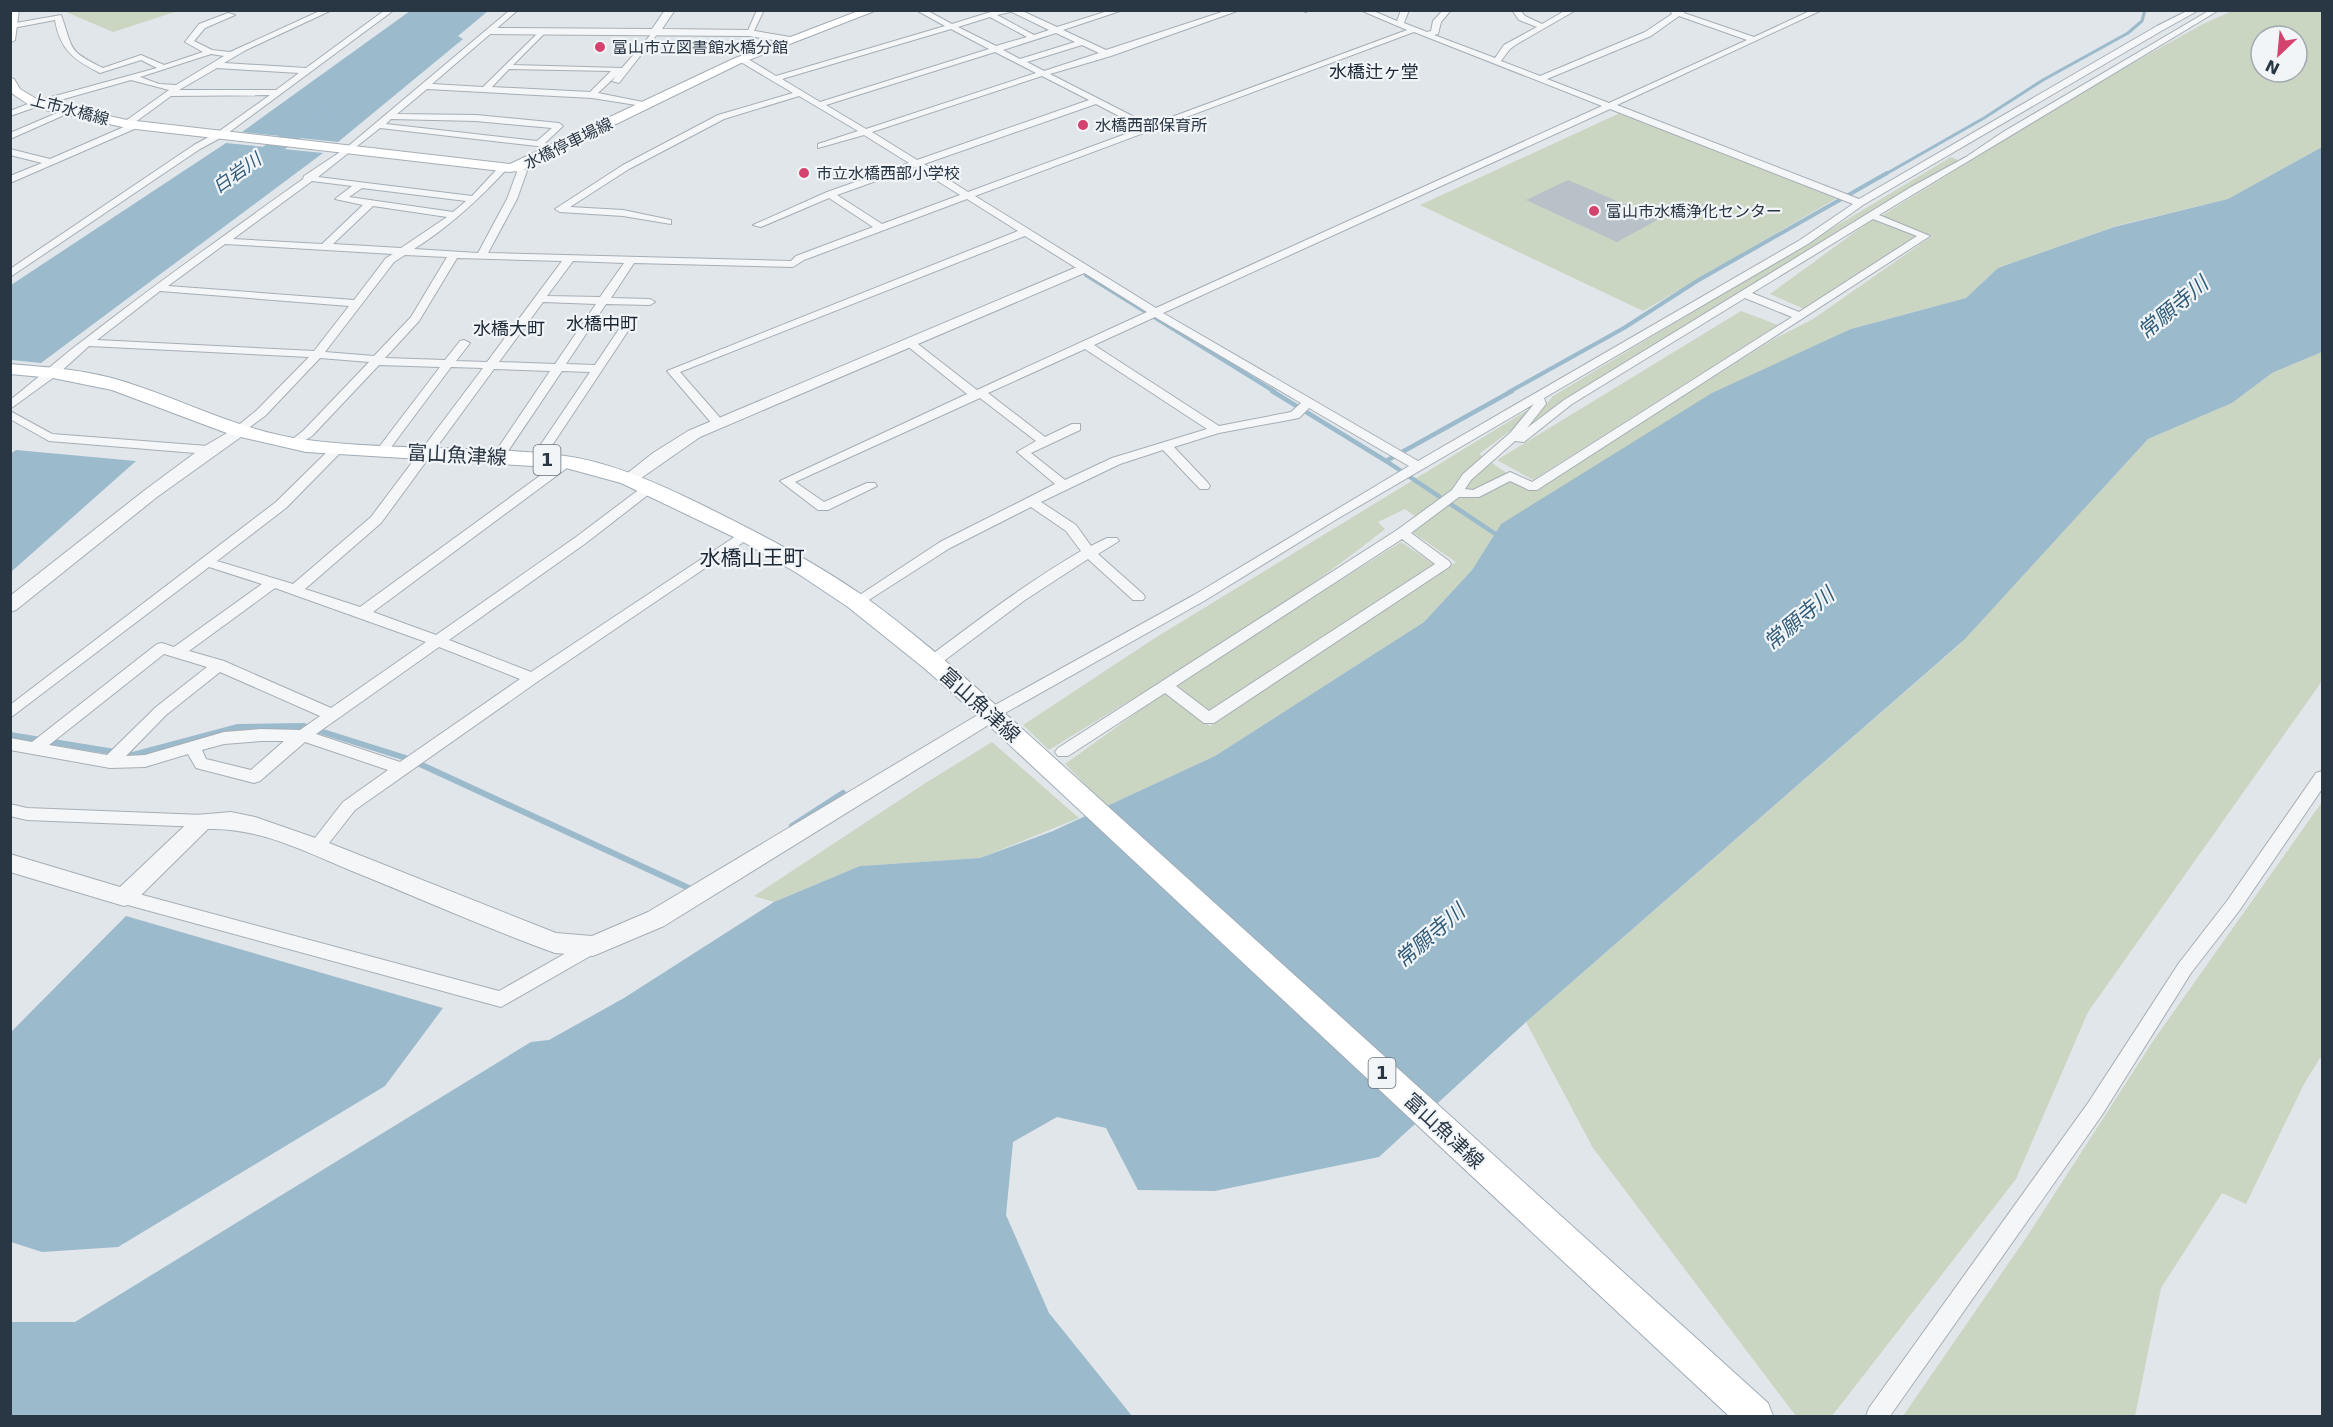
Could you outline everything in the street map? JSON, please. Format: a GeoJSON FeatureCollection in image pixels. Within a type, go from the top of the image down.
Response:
{"type":"FeatureCollection","features":[{"type":"Feature","properties":{"kind":"main road","name":"水橋停車場線"},"geometry":{"type":"LineString","coordinates":[[132,124],[504,168],[517,167],[742,58],[872,10]]}},
{"type":"Feature","properties":{"kind":"main road"},"geometry":{"type":"LineString","coordinates":[[10,40],[13,19]]}},
{"type":"Feature","properties":{"kind":"main road","name":"上市水橋線"},"geometry":{"type":"LineString","coordinates":[[10,81],[16,91],[36,104],[132,124]]}},
{"type":"Feature","properties":{"kind":"main road","name":"富山魚津線"},"geometry":{"type":"LineString","coordinates":[[10,369],[116,385],[239,431],[294,443],[337,449],[567,462],[628,479],[649,488],[747,535],[805,568],[856,602],[932,662],[1000,722],[1755,1416]]}},
{"type":"Feature","properties":{"kind":"street"},"geometry":{"type":"LineString","coordinates":[[10,180],[132,124],[173,90],[231,55],[266,36],[329,10]]}},
{"type":"Feature","properties":{"kind":"street"},"geometry":{"type":"LineString","coordinates":[[10,274],[197,147],[224,135],[276,92],[391,10]]}},
{"type":"Feature","properties":{"kind":"street"},"geometry":{"type":"LineString","coordinates":[[10,406],[46,373],[388,116],[515,10]]}},
{"type":"Feature","properties":{"kind":"street"},"geometry":{"type":"LineString","coordinates":[[592,95],[623,69],[654,33],[670,10]]}},
{"type":"Feature","properties":{"kind":"street"},"geometry":{"type":"LineString","coordinates":[[749,33],[761,10]]}},
{"type":"Feature","properties":{"kind":"street"},"geometry":{"type":"LineString","coordinates":[[919,10],[1150,128]]}},
{"type":"Feature","properties":{"kind":"street"},"geometry":{"type":"LineString","coordinates":[[777,78],[1007,10]]}},
{"type":"Feature","properties":{"kind":"street"},"geometry":{"type":"LineString","coordinates":[[1013,10],[1108,54]]}},
{"type":"Feature","properties":{"kind":"street"},"geometry":{"type":"LineString","coordinates":[[819,105],[1120,10]]}},
{"type":"Feature","properties":{"kind":"street"},"geometry":{"type":"LineString","coordinates":[[821,146],[867,133],[1238,10]]}},
{"type":"Feature","properties":{"kind":"street"},"geometry":{"type":"LineString","coordinates":[[1363,10],[1860,203]]}},
{"type":"Feature","properties":{"kind":"street"},"geometry":{"type":"LineString","coordinates":[[1399,25],[1405,10]]}},
{"type":"Feature","properties":{"kind":"street"},"geometry":{"type":"LineString","coordinates":[[1425,35],[1435,32],[1437,21],[1448,10]]}},
{"type":"Feature","properties":{"kind":"street"},"geometry":{"type":"LineString","coordinates":[[1515,10],[1522,18],[1544,27]]}},
{"type":"Feature","properties":{"kind":"street"},"geometry":{"type":"LineString","coordinates":[[1496,63],[1514,42],[1574,10]]}},
{"type":"Feature","properties":{"kind":"street"},"geometry":{"type":"LineString","coordinates":[[1665,10],[1681,12],[1755,40]]}},
{"type":"Feature","properties":{"kind":"street"},"geometry":{"type":"LineString","coordinates":[[871,486],[823,507],[786,481],[1087,345],[1160,315],[1819,10]]}},
{"type":"Feature","properties":{"kind":"street"},"geometry":{"type":"LineString","coordinates":[[10,863],[124,897],[501,999],[593,946],[656,919],[1000,722],[1332,516],[1804,242],[1860,203],[2160,27],[2196,10]]}},
{"type":"Feature","properties":{"kind":"street"},"geometry":{"type":"LineString","coordinates":[[1514,436],[1520,439],[1568,402],[1872,215],[2216,10]]}},
{"type":"Feature","properties":{"kind":"street"},"geometry":{"type":"LineString","coordinates":[[1539,79],[1648,34],[1681,12]]}},
{"type":"Feature","properties":{"kind":"street"},"geometry":{"type":"LineString","coordinates":[[231,15],[202,26],[189,42],[210,52],[231,55]]}},
{"type":"Feature","properties":{"kind":"street"},"geometry":{"type":"LineString","coordinates":[[991,15],[1033,37]]}},
{"type":"Feature","properties":{"kind":"street"},"geometry":{"type":"LineString","coordinates":[[2160,27],[2162,16]]}},
{"type":"Feature","properties":{"kind":"street"},"geometry":{"type":"LineString","coordinates":[[13,19],[58,17],[63,38],[72,56],[103,71],[116,81]]}},
{"type":"Feature","properties":{"kind":"street"},"geometry":{"type":"LineString","coordinates":[[221,241],[481,256],[793,264],[800,258],[1413,30]]}},
{"type":"Feature","properties":{"kind":"street"},"geometry":{"type":"LineString","coordinates":[[491,31],[749,33],[790,40]]}},
{"type":"Feature","properties":{"kind":"street"},"geometry":{"type":"LineString","coordinates":[[485,89],[542,31]]}},
{"type":"Feature","properties":{"kind":"street"},"geometry":{"type":"LineString","coordinates":[[1018,62],[1082,42]]}},
{"type":"Feature","properties":{"kind":"street"},"geometry":{"type":"LineString","coordinates":[[10,114],[36,104],[164,68],[210,52]]}},
{"type":"Feature","properties":{"kind":"street"},"geometry":{"type":"LineString","coordinates":[[103,71],[141,57],[164,68]]}},
{"type":"Feature","properties":{"kind":"street"},"geometry":{"type":"LineString","coordinates":[[742,58],[1160,315],[1419,467]]}},
{"type":"Feature","properties":{"kind":"street"},"geometry":{"type":"LineString","coordinates":[[215,65],[308,71]]}},
{"type":"Feature","properties":{"kind":"street"},"geometry":{"type":"LineString","coordinates":[[507,67],[623,69]]}},
{"type":"Feature","properties":{"kind":"street"},"geometry":{"type":"LineString","coordinates":[[616,81],[623,69]]}},
{"type":"Feature","properties":{"kind":"street"},"geometry":{"type":"LineString","coordinates":[[131,77],[173,90],[276,92]]}},
{"type":"Feature","properties":{"kind":"street"},"geometry":{"type":"LineString","coordinates":[[423,87],[592,95],[649,104]]}},
{"type":"Feature","properties":{"kind":"street"},"geometry":{"type":"LineString","coordinates":[[668,222],[623,213],[560,209],[626,167],[721,117],[800,93]]}},
{"type":"Feature","properties":{"kind":"street"},"geometry":{"type":"LineString","coordinates":[[758,225],[830,194],[1095,100]]}},
{"type":"Feature","properties":{"kind":"street"},"geometry":{"type":"LineString","coordinates":[[10,136],[67,112]]}},
{"type":"Feature","properties":{"kind":"street"},"geometry":{"type":"LineString","coordinates":[[388,116],[476,118],[560,126],[539,144]]}},
{"type":"Feature","properties":{"kind":"street"},"geometry":{"type":"LineString","coordinates":[[376,125],[539,144],[552,149]]}},
{"type":"Feature","properties":{"kind":"street"},"geometry":{"type":"LineString","coordinates":[[10,152],[50,162]]}},
{"type":"Feature","properties":{"kind":"street"},"geometry":{"type":"LineString","coordinates":[[481,256],[513,200],[522,171],[517,167]]}},
{"type":"Feature","properties":{"kind":"street"},"geometry":{"type":"LineString","coordinates":[[10,606],[208,450],[239,431],[261,413],[317,355],[390,260],[401,250],[437,230],[474,199],[504,168]]}},
{"type":"Feature","properties":{"kind":"street"},"geometry":{"type":"LineString","coordinates":[[307,178],[474,199]]}},
{"type":"Feature","properties":{"kind":"street"},"geometry":{"type":"LineString","coordinates":[[361,184],[340,199],[455,215]]}},
{"type":"Feature","properties":{"kind":"street"},"geometry":{"type":"LineString","coordinates":[[830,194],[881,228]]}},
{"type":"Feature","properties":{"kind":"street"},"geometry":{"type":"LineString","coordinates":[[324,247],[371,203]]}},
{"type":"Feature","properties":{"kind":"street"},"geometry":{"type":"LineString","coordinates":[[1456,494],[1475,494],[1510,476],[1533,487],[1925,236],[1872,215]]}},
{"type":"Feature","properties":{"kind":"street"},"geometry":{"type":"LineString","coordinates":[[718,423],[673,371],[1025,232]]}},
{"type":"Feature","properties":{"kind":"street"},"geometry":{"type":"LineString","coordinates":[[294,443],[308,433],[415,319],[454,254]]}},
{"type":"Feature","properties":{"kind":"street"},"geometry":{"type":"LineString","coordinates":[[295,590],[376,520],[570,258]]}},
{"type":"Feature","properties":{"kind":"street"},"geometry":{"type":"LineString","coordinates":[[498,457],[630,261]]}},
{"type":"Feature","properties":{"kind":"street"},"geometry":{"type":"LineString","coordinates":[[628,479],[694,434],[1084,268]]}},
{"type":"Feature","properties":{"kind":"street"},"geometry":{"type":"LineString","coordinates":[[158,288],[357,303]]}},
{"type":"Feature","properties":{"kind":"street"},"geometry":{"type":"LineString","coordinates":[[1744,294],[1800,316]]}},
{"type":"Feature","properties":{"kind":"street"},"geometry":{"type":"LineString","coordinates":[[539,299],[650,302]]}},
{"type":"Feature","properties":{"kind":"street"},"geometry":{"type":"LineString","coordinates":[[537,459],[629,322]]}},
{"type":"Feature","properties":{"kind":"street"},"geometry":{"type":"LineString","coordinates":[[86,343],[254,350],[448,365],[598,369]]}},
{"type":"Feature","properties":{"kind":"street"},"geometry":{"type":"LineString","coordinates":[[382,451],[464,343]]}},
{"type":"Feature","properties":{"kind":"street"},"geometry":{"type":"LineString","coordinates":[[910,343],[1044,442]]}},
{"type":"Feature","properties":{"kind":"street"},"geometry":{"type":"LineString","coordinates":[[1087,345],[1217,430]]}},
{"type":"Feature","properties":{"kind":"street"},"geometry":{"type":"LineString","coordinates":[[1063,752],[1402,533],[1456,494],[1467,477],[1514,436],[1537,412],[1540,405],[1538,397]]}},
{"type":"Feature","properties":{"kind":"street"},"geometry":{"type":"LineString","coordinates":[[856,602],[945,545],[1116,461],[1217,430],[1294,415],[1307,403]]}},
{"type":"Feature","properties":{"kind":"street"},"geometry":{"type":"LineString","coordinates":[[10,414],[49,437],[208,450]]}},
{"type":"Feature","properties":{"kind":"street"},"geometry":{"type":"LineString","coordinates":[[1064,485],[1023,452],[1076,427]]}},
{"type":"Feature","properties":{"kind":"street"},"geometry":{"type":"LineString","coordinates":[[1167,447],[1204,486]]}},
{"type":"Feature","properties":{"kind":"street"},"geometry":{"type":"LineString","coordinates":[[10,713],[122,630],[281,505],[337,449]]}},
{"type":"Feature","properties":{"kind":"street"},"geometry":{"type":"LineString","coordinates":[[363,612],[567,462]]}},
{"type":"Feature","properties":{"kind":"street"},"geometry":{"type":"LineString","coordinates":[[192,746],[201,764],[254,777],[291,744],[581,540],[649,488]]}},
{"type":"Feature","properties":{"kind":"street"},"geometry":{"type":"LineString","coordinates":[[1032,501],[1071,528],[1088,552],[1138,597]]}},
{"type":"Feature","properties":{"kind":"street"},"geometry":{"type":"LineString","coordinates":[[1166,686],[1209,719],[1444,564],[1402,533]]}},
{"type":"Feature","properties":{"kind":"street"},"geometry":{"type":"LineString","coordinates":[[316,847],[350,806],[532,678],[747,535]]}},
{"type":"Feature","properties":{"kind":"street"},"geometry":{"type":"LineString","coordinates":[[932,662],[1088,552],[1112,542]]}},
{"type":"Feature","properties":{"kind":"street"},"geometry":{"type":"LineString","coordinates":[[206,562],[363,612],[440,640],[532,678]]}},
{"type":"Feature","properties":{"kind":"street"},"geometry":{"type":"LineString","coordinates":[[177,652],[274,582]]}},
{"type":"Feature","properties":{"kind":"street"},"geometry":{"type":"LineString","coordinates":[[34,749],[162,648],[219,665],[332,715]]}},
{"type":"Feature","properties":{"kind":"street"},"geometry":{"type":"LineString","coordinates":[[110,762],[161,711],[219,665]]}},
{"type":"Feature","properties":{"kind":"street"},"geometry":{"type":"LineString","coordinates":[[10,744],[110,762],[145,761],[224,738],[261,735],[305,736],[402,769]]}},
{"type":"Feature","properties":{"kind":"street"},"geometry":{"type":"LineString","coordinates":[[1877,1416],[2096,1109],[2185,968],[2233,906],[2322,777]]}},
{"type":"Feature","properties":{"kind":"street"},"geometry":{"type":"LineString","coordinates":[[10,810],[27,814],[203,821],[231,820],[255,825],[316,847],[555,943],[593,946]]}},
{"type":"Feature","properties":{"kind":"street"},"geometry":{"type":"LineString","coordinates":[[124,897],[203,821]]}},
{"type":"Feature","properties":{"kind":"green space"},"geometry":{"type":"Polygon","coordinates":[[[178,11],[113,32],[66,12],[178,11]]]}},
{"type":"Feature","properties":{"kind":"green space"},"geometry":{"type":"Polygon","coordinates":[[[2232,11],[2322,11],[2322,147],[2228,199],[2116,226],[1998,268],[1966,298],[1851,329],[1501,524],[1472,570],[1424,622],[1215,756],[1107,806],[1065,764],[1164,693],[1210,726],[1456,562],[1412,532],[1424,523],[1405,509],[1378,522],[1385,529],[1263,617],[1049,750],[1023,725],[1155,638],[1531,408],[1514,428],[1479,454],[1533,491],[1774,339],[1813,319],[1932,236],[1881,216],[2104,79],[2203,24],[2232,11]]]}},
{"type":"Feature","properties":{"kind":"green space"},"geometry":{"type":"Polygon","coordinates":[[[1620,113],[1837,198],[1643,311],[1420,205],[1620,113]]]}},
{"type":"Feature","properties":{"kind":"green space"},"geometry":{"type":"Polygon","coordinates":[[[1951,157],[1958,160],[1804,252],[1528,427],[1553,396],[1951,157]]]}},
{"type":"Feature","properties":{"kind":"green space"},"geometry":{"type":"Polygon","coordinates":[[[1873,219],[1916,236],[1804,309],[1770,294],[1873,219]]]}},
{"type":"Feature","properties":{"kind":"green space"},"geometry":{"type":"Polygon","coordinates":[[[1741,311],[1778,325],[1533,480],[1497,460],[1741,311]]]}},
{"type":"Feature","properties":{"kind":"green space"},"geometry":{"type":"Polygon","coordinates":[[[2322,352],[2322,681],[2088,1012],[2016,1179],[1832,1416],[1796,1416],[1593,1148],[1526,1022],[1959,645],[2148,439],[2232,403],[2272,373],[2322,352]]]}},
{"type":"Feature","properties":{"kind":"green space"},"geometry":{"type":"Polygon","coordinates":[[[1401,542],[1435,565],[1211,712],[1175,685],[1401,542]]]}},
{"type":"Feature","properties":{"kind":"green space"},"geometry":{"type":"Polygon","coordinates":[[[992,742],[1079,818],[980,858],[860,866],[774,902],[754,896],[924,784],[992,742]]]}},
{"type":"Feature","properties":{"kind":"green space"},"geometry":{"type":"Polygon","coordinates":[[[2322,802],[2322,1060],[2320,1058],[2304,1084],[2246,1204],[2222,1193],[2161,1288],[2135,1416],[1903,1416],[2028,1235],[2153,1041],[2322,802]]]}},
{"type":"Feature","properties":{"kind":"water"},"geometry":{"type":"Polygon","coordinates":[[[410,11],[488,11],[458,36],[463,39],[338,142],[242,132],[410,11]]]}},
{"type":"Feature","properties":{"kind":"water"},"geometry":{"type":"Polygon","coordinates":[[[226,143],[323,153],[41,363],[11,360],[11,285],[226,143]]]}},
{"type":"Feature","properties":{"kind":"water","name":"常願寺川"},"geometry":{"type":"Polygon","coordinates":[[[2322,147],[2322,352],[2272,373],[2232,403],[2148,439],[1964,640],[1526,1022],[1379,1157],[1215,1191],[1138,1190],[1106,1128],[1057,1117],[1013,1142],[1006,1215],[1049,1313],[1132,1416],[11,1416],[11,1322],[75,1322],[531,1042],[549,1040],[624,998],[774,902],[860,866],[980,858],[1053,831],[1215,756],[1424,622],[1472,570],[1501,524],[1712,393],[1851,329],[1966,298],[1998,268],[2114,227],[2228,199],[2322,147]]]}},
{"type":"Feature","properties":{"kind":"water"},"geometry":{"type":"Polygon","coordinates":[[[16,450],[136,461],[11,572],[10,454],[16,450]]]}},
{"type":"Feature","properties":{"kind":"water"},"geometry":{"type":"Polygon","coordinates":[[[126,916],[443,1008],[385,1086],[118,1247],[42,1252],[11,1242],[11,1032],[126,916]]]}},
{"type":"Feature","properties":{"kind":"building","name":"富山市水橋浄化センター"},"geometry":{"type":"Polygon","coordinates":[[[1568,180],[1659,219],[1617,242],[1526,200],[1568,180]]]}},
{"type":"Feature","properties":{"kind":"waterway"},"geometry":{"type":"LineString","coordinates":[[1884,175],[1984,118],[2043,80],[2128,33],[2142,21],[2145,10]]}},
{"type":"Feature","properties":{"kind":"waterway","name":"白岩川"},"geometry":{"type":"LineString","coordinates":[[238,172],[323,115]]}},
{"type":"Feature","properties":{"kind":"waterway"},"geometry":{"type":"LineString","coordinates":[[1509,392],[1624,328],[1697,281],[1887,173]]}},
{"type":"Feature","properties":{"kind":"waterway"},"geometry":{"type":"LineString","coordinates":[[1086,275],[1275,392]]}},
{"type":"Feature","properties":{"kind":"waterway"},"geometry":{"type":"LineString","coordinates":[[1272,391],[1386,461]]}},
{"type":"Feature","properties":{"kind":"waterway"},"geometry":{"type":"LineString","coordinates":[[1386,461],[1512,391]]}},
{"type":"Feature","properties":{"kind":"waterway"},"geometry":{"type":"LineString","coordinates":[[1386,461],[1500,537]]}},
{"type":"Feature","properties":{"kind":"waterway"},"geometry":{"type":"LineString","coordinates":[[10,735],[133,755],[238,727],[304,726],[409,759],[693,890]]}},
{"type":"Feature","properties":{"kind":"waterway"},"geometry":{"type":"LineString","coordinates":[[792,826],[843,793]]}},
{"type":"Feature","properties":{"kind":"place","name":"富山市立図書館水橋分館"},"geometry":{"type":"Point","coordinates":[600,47]}},
{"type":"Feature","properties":{"kind":"place","name":"水橋西部保育所"},"geometry":{"type":"Point","coordinates":[1083,125]}},
{"type":"Feature","properties":{"kind":"place","name":"市立水橋西部小学校"},"geometry":{"type":"Point","coordinates":[804,173]}},
{"type":"Feature","properties":{"kind":"place","name":"富山市水橋浄化センター"},"geometry":{"type":"Point","coordinates":[1594,211]}},
{"type":"Feature","properties":{"kind":"district","name":"水橋辻ヶ堂"},"geometry":{"type":"Point","coordinates":[1374,72]}},
{"type":"Feature","properties":{"kind":"district","name":"水橋中町"},"geometry":{"type":"Point","coordinates":[602,324]}},
{"type":"Feature","properties":{"kind":"district","name":"水橋大町"},"geometry":{"type":"Point","coordinates":[509,329]}},
{"type":"Feature","properties":{"kind":"district","name":"水橋山王町"},"geometry":{"type":"Point","coordinates":[752,558]}}]}
